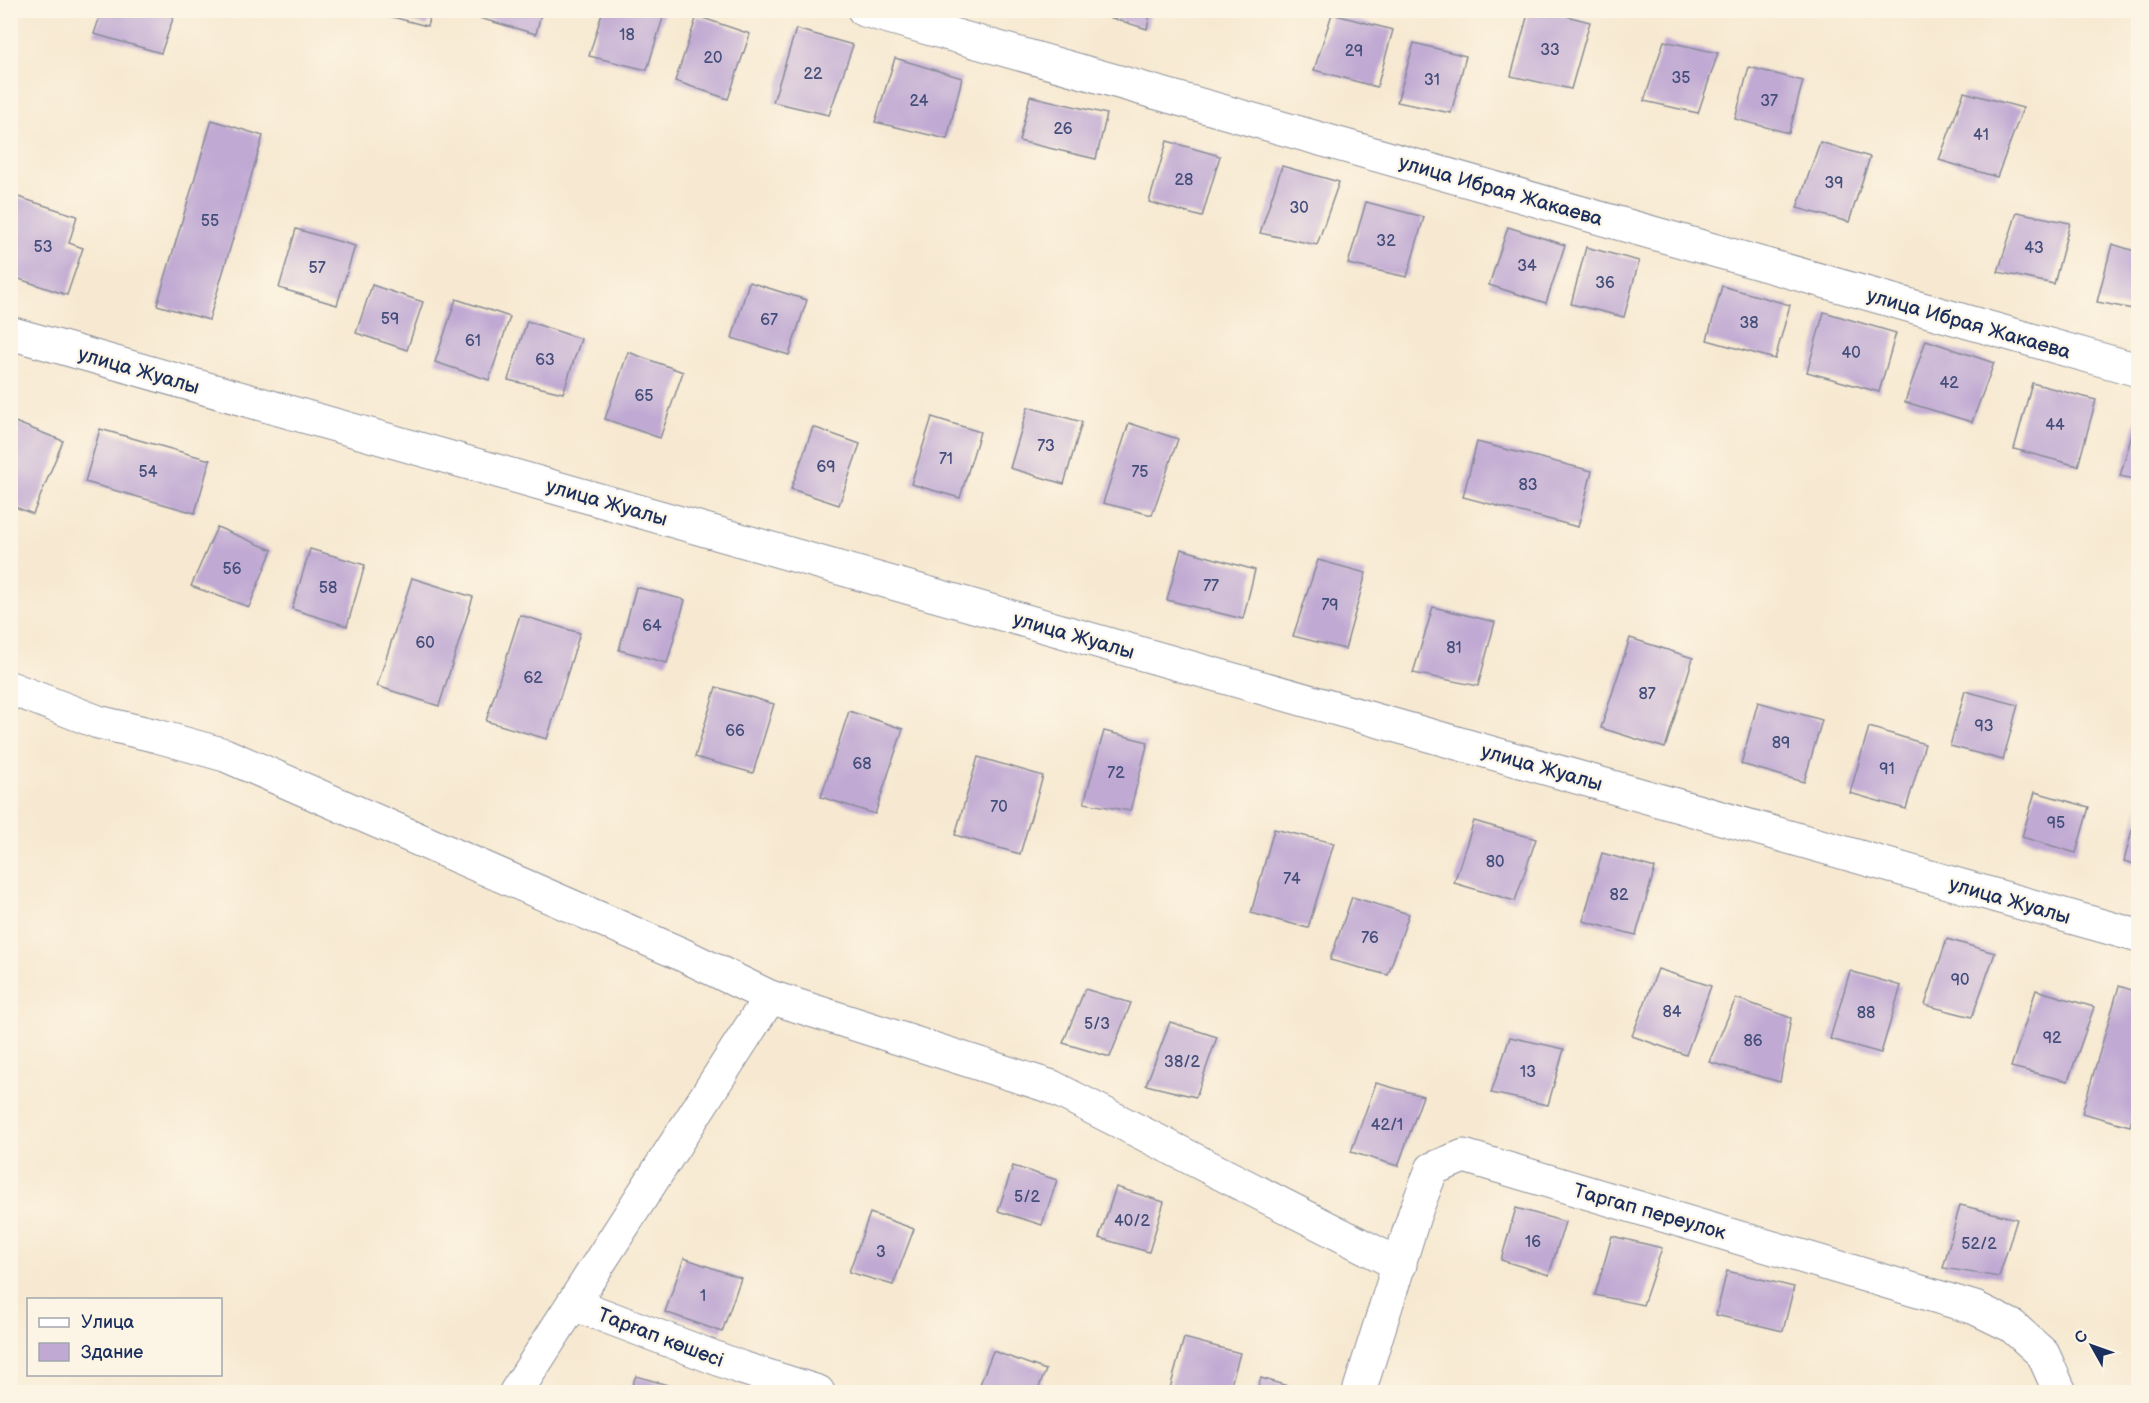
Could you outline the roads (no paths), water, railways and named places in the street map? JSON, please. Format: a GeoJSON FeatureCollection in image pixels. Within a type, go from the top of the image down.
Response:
{"type":"FeatureCollection","features":[{"type":"Feature","properties":{"kind":"street","name":"улица Ибрая Жакаева"},"geometry":{"type":"LineString","coordinates":[[864,10],[2139,370]]}},
{"type":"Feature","properties":{"kind":"street","name":"улица Жуалы"},"geometry":{"type":"LineString","coordinates":[[10,333],[2139,936]]}},
{"type":"Feature","properties":{"kind":"street"},"geometry":{"type":"LineString","coordinates":[[10,687],[98,722],[225,755],[681,954],[770,997],[1052,1088],[1400,1265]]}},
{"type":"Feature","properties":{"kind":"street"},"geometry":{"type":"LineString","coordinates":[[516,1392],[770,997]]}},
{"type":"Feature","properties":{"kind":"street","name":"Таргап переулок"},"geometry":{"type":"LineString","coordinates":[[1359,1392],[1415,1213],[1432,1169],[1464,1156],[1975,1308],[2012,1326],[2043,1354],[2060,1392]]}},
{"type":"Feature","properties":{"kind":"street","name":"Тарғап көшесі"},"geometry":{"type":"LineString","coordinates":[[573,1304],[742,1368],[818,1392]]}}]}
